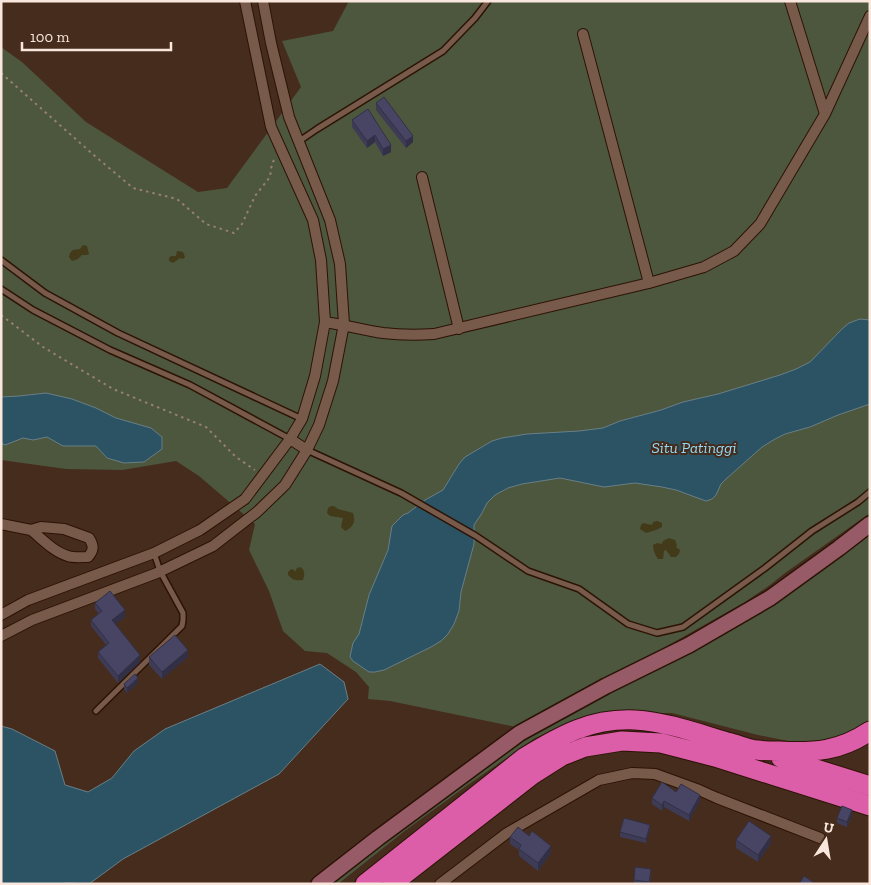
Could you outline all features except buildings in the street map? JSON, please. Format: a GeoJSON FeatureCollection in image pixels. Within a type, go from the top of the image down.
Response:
{"type":"FeatureCollection","features":[{"type":"Feature","properties":{"kind":"highway"},"geometry":{"type":"LineString","coordinates":[[366,884],[525,757],[554,739],[578,728],[606,722],[634,720],[668,725],[756,750],[870,786]]}},
{"type":"Feature","properties":{"kind":"highway"},"geometry":{"type":"LineString","coordinates":[[756,750],[801,752],[827,750],[856,740],[870,731]]}},
{"type":"Feature","properties":{"kind":"highway"},"geometry":{"type":"LineString","coordinates":[[392,884],[532,775],[562,756],[585,747],[622,741],[661,742],[870,806]]}},
{"type":"Feature","properties":{"kind":"main road"},"geometry":{"type":"LineString","coordinates":[[319,884],[520,733],[606,686],[689,645],[770,598],[870,524]]}},
{"type":"Feature","properties":{"kind":"street"},"geometry":{"type":"LineString","coordinates":[[1,615],[28,600],[154,554],[200,530],[245,498],[263,476],[302,420],[315,376],[326,322],[321,260],[313,220],[271,127],[245,1]]}},
{"type":"Feature","properties":{"kind":"street"},"geometry":{"type":"LineString","coordinates":[[1,636],[32,620],[160,572],[213,546],[258,512],[285,485],[320,425],[334,381],[344,324],[340,264],[330,220],[289,117],[263,1]]}},
{"type":"Feature","properties":{"kind":"street"},"geometry":{"type":"LineString","coordinates":[[790,1],[825,114]]}},
{"type":"Feature","properties":{"kind":"street"},"geometry":{"type":"LineString","coordinates":[[326,322],[404,335],[434,334],[649,283],[704,267],[734,251],[760,224],[825,114],[870,16]]}},
{"type":"Feature","properties":{"kind":"street"},"geometry":{"type":"LineString","coordinates":[[583,34],[649,283]]}},
{"type":"Feature","properties":{"kind":"street"},"geometry":{"type":"LineString","coordinates":[[281,151],[298,142]]}},
{"type":"Feature","properties":{"kind":"street"},"geometry":{"type":"LineString","coordinates":[[422,177],[459,329]]}},
{"type":"Feature","properties":{"kind":"street"},"geometry":{"type":"LineString","coordinates":[[302,420],[320,425]]}},
{"type":"Feature","properties":{"kind":"street"},"geometry":{"type":"LineString","coordinates":[[290,439],[307,450]]}},
{"type":"Feature","properties":{"kind":"street"},"geometry":{"type":"LineString","coordinates":[[1,524],[32,530],[41,527],[64,529],[89,538],[93,544],[92,551],[88,557],[66,556],[50,547],[32,530]]}},
{"type":"Feature","properties":{"kind":"street"},"geometry":{"type":"LineString","coordinates":[[440,884],[507,833],[599,780],[632,773],[655,774],[820,838]]}},
{"type":"Feature","properties":{"kind":"lane"},"geometry":{"type":"LineString","coordinates":[[298,142],[443,51],[475,18],[488,1]]}},
{"type":"Feature","properties":{"kind":"lane"},"geometry":{"type":"LineString","coordinates":[[1,260],[45,293],[118,333],[302,420]]}},
{"type":"Feature","properties":{"kind":"lane"},"geometry":{"type":"LineString","coordinates":[[1,289],[33,310],[110,350],[190,385],[290,439]]}},
{"type":"Feature","properties":{"kind":"lane"},"geometry":{"type":"LineString","coordinates":[[307,450],[401,493],[476,536],[528,570],[579,589],[628,624],[657,633],[683,627],[765,568],[812,530],[858,502],[870,492]]}},
{"type":"Feature","properties":{"kind":"lane"},"geometry":{"type":"LineString","coordinates":[[96,711],[182,626],[183,613],[160,572],[154,554]]}},
{"type":"Feature","properties":{"kind":"path"},"geometry":{"type":"LineString","coordinates":[[1,74],[133,188],[177,199],[206,224],[234,233],[242,224],[255,196],[270,177],[272,163],[281,151]]}},
{"type":"Feature","properties":{"kind":"path"},"geometry":{"type":"LineString","coordinates":[[1,315],[43,347],[113,389],[206,427],[236,457],[263,476]]}},
{"type":"Feature","properties":{"kind":"green space"},"geometry":{"type":"Polygon","coordinates":[[[349,1],[870,1],[870,513],[745,602],[612,677],[516,727],[390,701],[368,699],[369,687],[356,672],[327,653],[305,651],[283,631],[269,591],[249,550],[255,524],[199,476],[176,461],[122,470],[66,469],[1,460],[1,47],[22,62],[86,122],[198,192],[227,188],[301,87],[282,41],[333,31],[349,1]]]}},
{"type":"Feature","properties":{"kind":"green space"},"geometry":{"type":"Polygon","coordinates":[[[870,529],[870,726],[865,730],[808,745],[758,735],[672,713],[592,714],[535,738],[406,830],[338,884],[333,884],[425,810],[509,751],[574,709],[870,529]]]}},
{"type":"Feature","properties":{"kind":"sand"},"geometry":{"type":"Polygon","coordinates":[[[83,245],[87,246],[89,254],[82,255],[72,261],[69,257],[70,253],[73,250],[80,249],[83,245]]]}},
{"type":"Feature","properties":{"kind":"sand"},"geometry":{"type":"Polygon","coordinates":[[[177,251],[183,252],[185,257],[173,263],[169,261],[171,256],[176,256],[177,251]]]}},
{"type":"Feature","properties":{"kind":"sand"},"geometry":{"type":"Polygon","coordinates":[[[331,506],[353,513],[354,522],[350,528],[345,531],[341,527],[343,518],[330,516],[327,513],[328,508],[331,506]]]}},
{"type":"Feature","properties":{"kind":"sand"},"geometry":{"type":"Polygon","coordinates":[[[653,522],[662,523],[662,527],[646,533],[640,529],[643,523],[652,525],[653,522]]]}},
{"type":"Feature","properties":{"kind":"sand"},"geometry":{"type":"Polygon","coordinates":[[[669,538],[675,540],[676,547],[680,550],[679,554],[676,557],[671,557],[666,550],[664,551],[663,559],[658,559],[653,545],[657,543],[662,544],[663,541],[669,538]]]}},
{"type":"Feature","properties":{"kind":"sand"},"geometry":{"type":"Polygon","coordinates":[[[300,567],[304,572],[303,580],[295,580],[288,575],[291,569],[295,572],[300,567]]]}},
{"type":"Feature","properties":{"kind":"water","name":"Situ Patinggi"},"geometry":{"type":"Polygon","coordinates":[[[860,319],[870,320],[870,404],[775,439],[762,447],[726,479],[721,484],[716,495],[706,501],[662,487],[635,483],[604,487],[560,478],[508,488],[495,495],[487,503],[474,525],[474,544],[461,592],[459,611],[448,634],[431,647],[384,670],[369,672],[350,657],[353,643],[359,634],[369,595],[388,550],[392,526],[403,515],[443,490],[465,457],[492,441],[502,438],[527,434],[603,428],[683,402],[718,394],[780,375],[810,362],[842,329],[849,323],[860,319]]]}},
{"type":"Feature","properties":{"kind":"water"},"geometry":{"type":"Polygon","coordinates":[[[46,393],[72,399],[116,418],[151,428],[162,437],[162,449],[144,462],[124,463],[107,458],[96,446],[63,446],[47,437],[33,440],[23,438],[5,445],[1,443],[1,397],[46,393]]]}},
{"type":"Feature","properties":{"kind":"water"},"geometry":{"type":"Polygon","coordinates":[[[320,664],[344,682],[348,699],[279,774],[123,859],[89,884],[1,884],[1,726],[12,729],[55,751],[65,785],[88,792],[112,778],[134,751],[165,729],[320,664]]]}}]}
